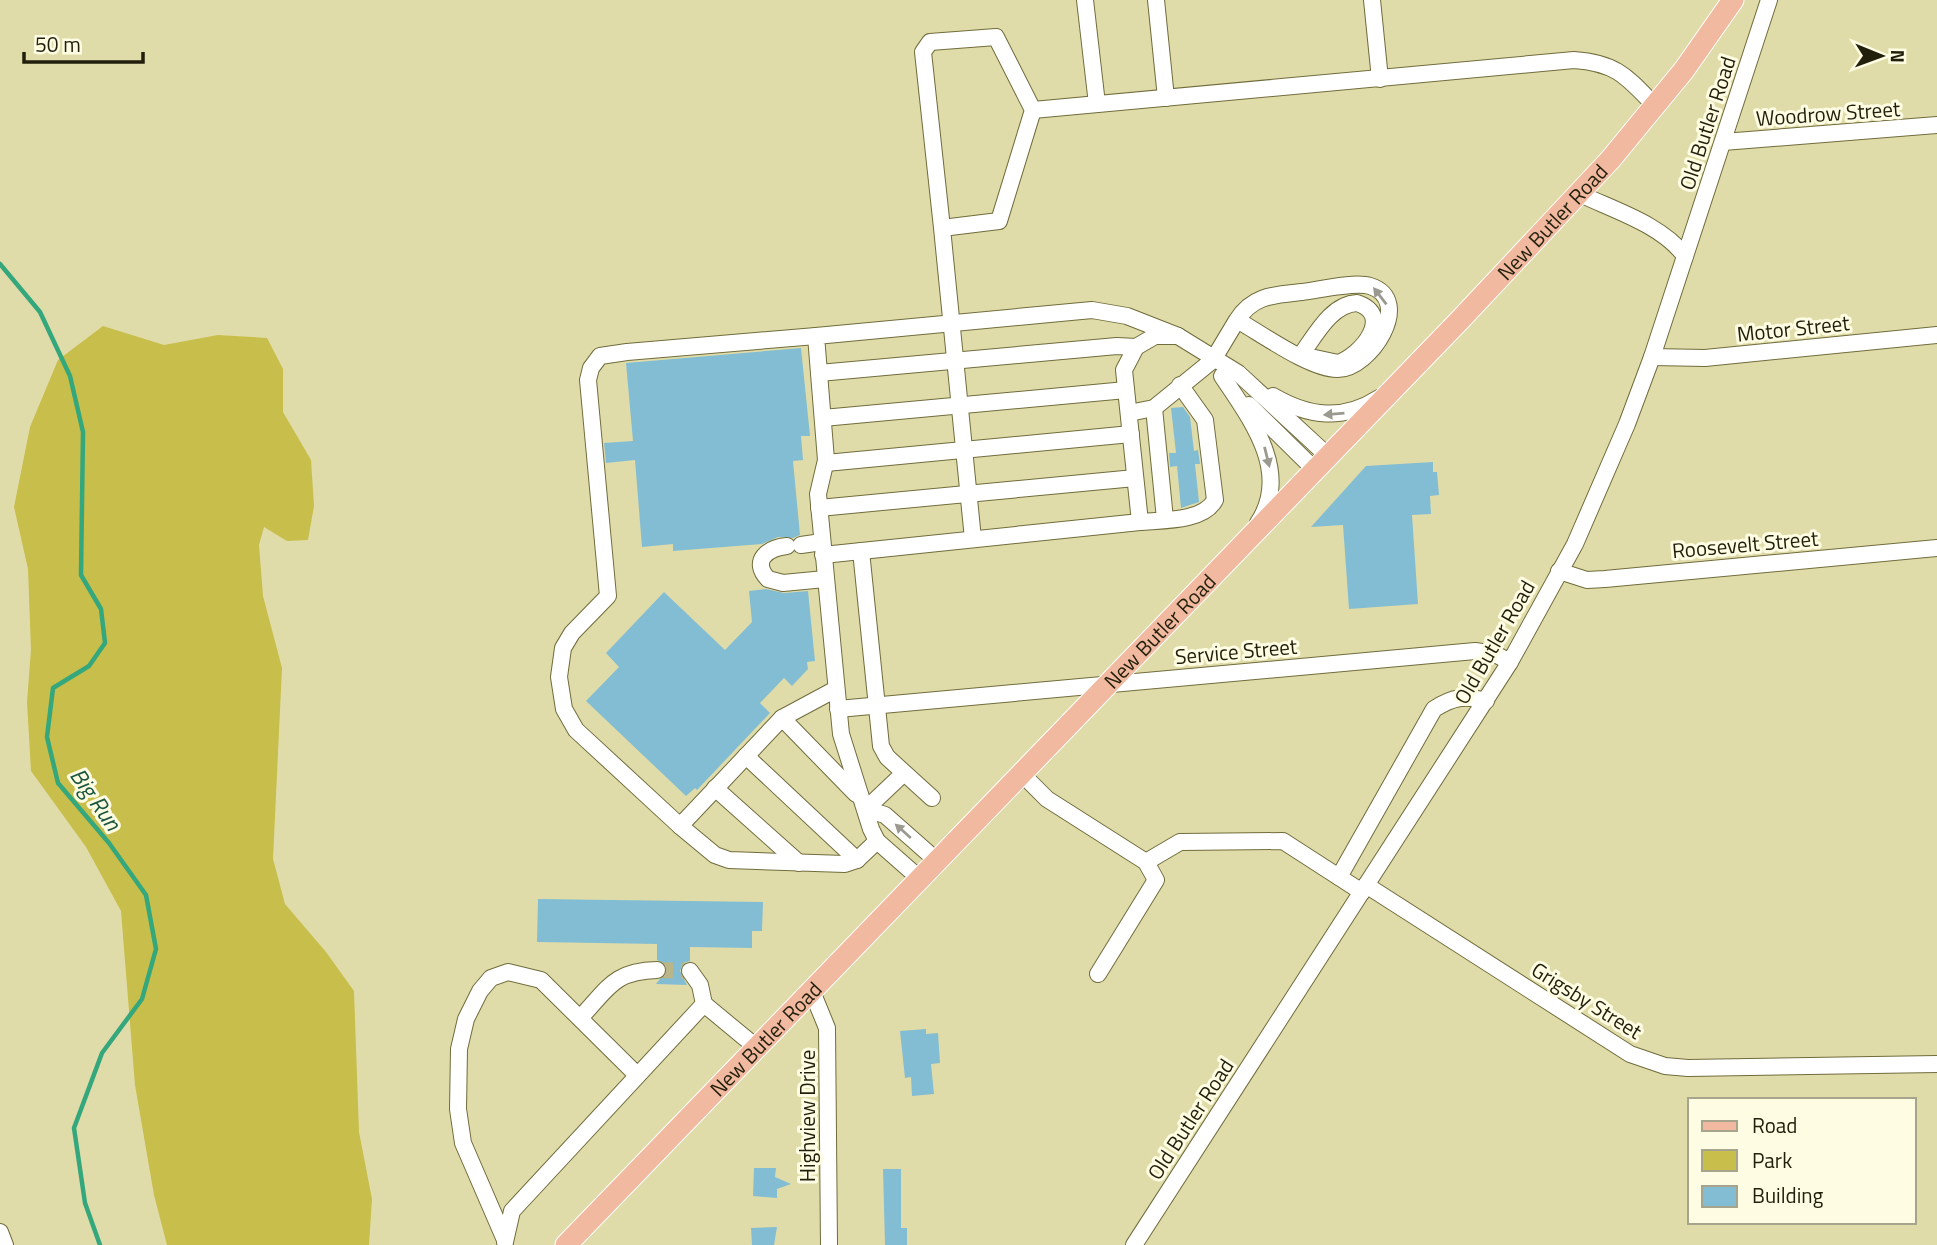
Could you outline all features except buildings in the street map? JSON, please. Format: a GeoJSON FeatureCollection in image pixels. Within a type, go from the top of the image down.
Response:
{"type":"FeatureCollection","features":[{"type":"Feature","properties":{"kind":"main road","name":"New Butler Road"},"geometry":{"type":"LineString","coordinates":[[566,1245],[1395,387],[1578,193],[1656,107],[1733,0]]}},
{"type":"Feature","properties":{"kind":"street"},"geometry":{"type":"LineString","coordinates":[[1085,0],[1097,104]]}},
{"type":"Feature","properties":{"kind":"street"},"geometry":{"type":"LineString","coordinates":[[1156,0],[1166,98]]}},
{"type":"Feature","properties":{"kind":"street"},"geometry":{"type":"LineString","coordinates":[[1372,0],[1380,79]]}},
{"type":"Feature","properties":{"kind":"street","name":"Old Butler Road"},"geometry":{"type":"LineString","coordinates":[[1134,1245],[1486,701],[1559,571],[1602,484],[1652,357],[1769,0]]}},
{"type":"Feature","properties":{"kind":"street"},"geometry":{"type":"LineString","coordinates":[[942,228],[999,221],[1034,110],[996,37],[930,42],[923,52],[973,539]]}},
{"type":"Feature","properties":{"kind":"street"},"geometry":{"type":"LineString","coordinates":[[1034,110],[1574,60],[1609,65],[1623,73],[1656,107]]}},
{"type":"Feature","properties":{"kind":"street","name":"Woodrow Street"},"geometry":{"type":"LineString","coordinates":[[1723,142],[1937,125]]}},
{"type":"Feature","properties":{"kind":"street"},"geometry":{"type":"LineString","coordinates":[[1578,193],[1662,233],[1685,256]]}},
{"type":"Feature","properties":{"kind":"street"},"geometry":{"type":"LineString","coordinates":[[1129,413],[1154,408],[1213,360],[1237,320],[1247,306],[1265,296],[1366,285],[1382,294],[1389,310],[1386,328],[1353,366],[1327,368],[1237,320]]}},
{"type":"Feature","properties":{"kind":"street"},"geometry":{"type":"LineString","coordinates":[[1357,303],[1371,310],[1375,316],[1372,333],[1346,360],[1330,362],[1301,355],[1341,306],[1357,303]]}},
{"type":"Feature","properties":{"kind":"street"},"geometry":{"type":"LineString","coordinates":[[877,841],[857,860],[845,864],[729,860],[715,855],[576,730],[564,709],[559,677],[563,648],[572,633],[608,596],[588,380],[591,368],[600,356],[1092,310],[1136,319],[1178,336],[1281,401],[1321,415],[1352,412],[1395,387]]}},
{"type":"Feature","properties":{"kind":"street"},"geometry":{"type":"LineString","coordinates":[[1136,319],[1144,328],[1138,346],[1124,370],[1140,522]]}},
{"type":"Feature","properties":{"kind":"street","name":"Motor Street"},"geometry":{"type":"LineString","coordinates":[[1652,357],[1705,358],[1937,335]]}},
{"type":"Feature","properties":{"kind":"street"},"geometry":{"type":"LineString","coordinates":[[816,336],[826,463],[819,483],[819,508],[838,709],[845,754],[877,841],[919,878]]}},
{"type":"Feature","properties":{"kind":"street"},"geometry":{"type":"LineString","coordinates":[[819,373],[1138,346],[1155,336],[1178,336]]}},
{"type":"Feature","properties":{"kind":"street"},"geometry":{"type":"LineString","coordinates":[[1213,360],[1251,420],[1264,445],[1270,467],[1267,503],[1249,537]]}},
{"type":"Feature","properties":{"kind":"street"},"geometry":{"type":"LineString","coordinates":[[1222,376],[1321,463]]}},
{"type":"Feature","properties":{"kind":"street"},"geometry":{"type":"LineString","coordinates":[[1245,379],[1321,463]]}},
{"type":"Feature","properties":{"kind":"street"},"geometry":{"type":"LineString","coordinates":[[825,579],[783,583],[768,579],[761,567],[761,560],[770,549],[794,545],[861,551],[1140,522],[1206,511],[1215,500],[1205,420],[1180,385]]}},
{"type":"Feature","properties":{"kind":"street"},"geometry":{"type":"LineString","coordinates":[[823,418],[1126,390]]}},
{"type":"Feature","properties":{"kind":"street"},"geometry":{"type":"LineString","coordinates":[[1154,408],[1165,519]]}},
{"type":"Feature","properties":{"kind":"street"},"geometry":{"type":"LineString","coordinates":[[826,463],[1131,434]]}},
{"type":"Feature","properties":{"kind":"street"},"geometry":{"type":"LineString","coordinates":[[819,508],[1135,478]]}},
{"type":"Feature","properties":{"kind":"street","name":"Roosevelt Street"},"geometry":{"type":"LineString","coordinates":[[1559,571],[1587,580],[1605,579],[1937,548]]}},
{"type":"Feature","properties":{"kind":"street"},"geometry":{"type":"LineString","coordinates":[[861,551],[881,746],[887,757],[932,799]]}},
{"type":"Feature","properties":{"kind":"street","name":"Service Street"},"geometry":{"type":"LineString","coordinates":[[838,709],[1475,651],[1495,654],[1510,662]]}},
{"type":"Feature","properties":{"kind":"street"},"geometry":{"type":"LineString","coordinates":[[680,826],[782,718],[836,689]]}},
{"type":"Feature","properties":{"kind":"street"},"geometry":{"type":"LineString","coordinates":[[1339,877],[1434,709],[1449,699],[1466,695],[1486,701]]}},
{"type":"Feature","properties":{"kind":"street"},"geometry":{"type":"LineString","coordinates":[[782,718],[862,802],[885,815],[936,860]]}},
{"type":"Feature","properties":{"kind":"street"},"geometry":{"type":"LineString","coordinates":[[746,756],[857,860]]}},
{"type":"Feature","properties":{"kind":"street"},"geometry":{"type":"LineString","coordinates":[[862,802],[904,772]]}},
{"type":"Feature","properties":{"kind":"street"},"geometry":{"type":"LineString","coordinates":[[1021,773],[1046,799],[1146,862],[1156,880],[1098,974]]}},
{"type":"Feature","properties":{"kind":"street"},"geometry":{"type":"LineString","coordinates":[[715,788],[799,863]]}},
{"type":"Feature","properties":{"kind":"street","name":"Grigsby Street"},"geometry":{"type":"LineString","coordinates":[[1146,862],[1180,842],[1283,841],[1339,877],[1364,888],[1618,1046],[1651,1062],[1688,1068],[1937,1064]]}},
{"type":"Feature","properties":{"kind":"street"},"geometry":{"type":"LineString","coordinates":[[580,1018],[621,975],[632,971],[657,970]]}},
{"type":"Feature","properties":{"kind":"street"},"geometry":{"type":"LineString","coordinates":[[506,1243],[463,1143],[456,1086],[459,1049],[466,1019],[480,991],[491,978],[508,971],[541,980],[637,1075]]}},
{"type":"Feature","properties":{"kind":"street"},"geometry":{"type":"LineString","coordinates":[[690,971],[700,985],[704,1004],[756,1047]]}},
{"type":"Feature","properties":{"kind":"street","name":"Highview Drive"},"geometry":{"type":"LineString","coordinates":[[811,989],[827,1028],[829,1245]]}},
{"type":"Feature","properties":{"kind":"street"},"geometry":{"type":"LineString","coordinates":[[506,1243],[512,1210],[704,1004]]}},
{"type":"Feature","properties":{"kind":"street"},"geometry":{"type":"LineString","coordinates":[[0,1232],[5,1245]]}},
{"type":"Feature","properties":{"kind":"green space"},"geometry":{"type":"Polygon","coordinates":[[[103,326],[164,345],[218,335],[267,338],[283,369],[283,412],[311,460],[314,506],[308,540],[287,541],[264,527],[259,545],[263,596],[282,668],[273,859],[285,904],[326,952],[354,991],[359,1132],[372,1199],[369,1245],[167,1245],[154,1195],[135,1085],[121,911],[86,847],[31,771],[27,702],[31,650],[28,569],[14,507],[30,427],[58,360],[103,326]]]}},
{"type":"Feature","properties":{"kind":"waterway","name":"Big Run"},"geometry":{"type":"LineString","coordinates":[[0,264],[40,312],[70,376],[83,432],[81,575],[101,609],[105,643],[89,666],[53,688],[47,737],[58,783],[109,843],[146,895],[156,949],[142,999],[102,1053],[74,1128],[85,1203],[100,1245]]}},
{"type":"Feature","properties":{"kind":"tunnel"},"geometry":{"type":"LineString","coordinates":[[657,970],[690,971]]}}]}
